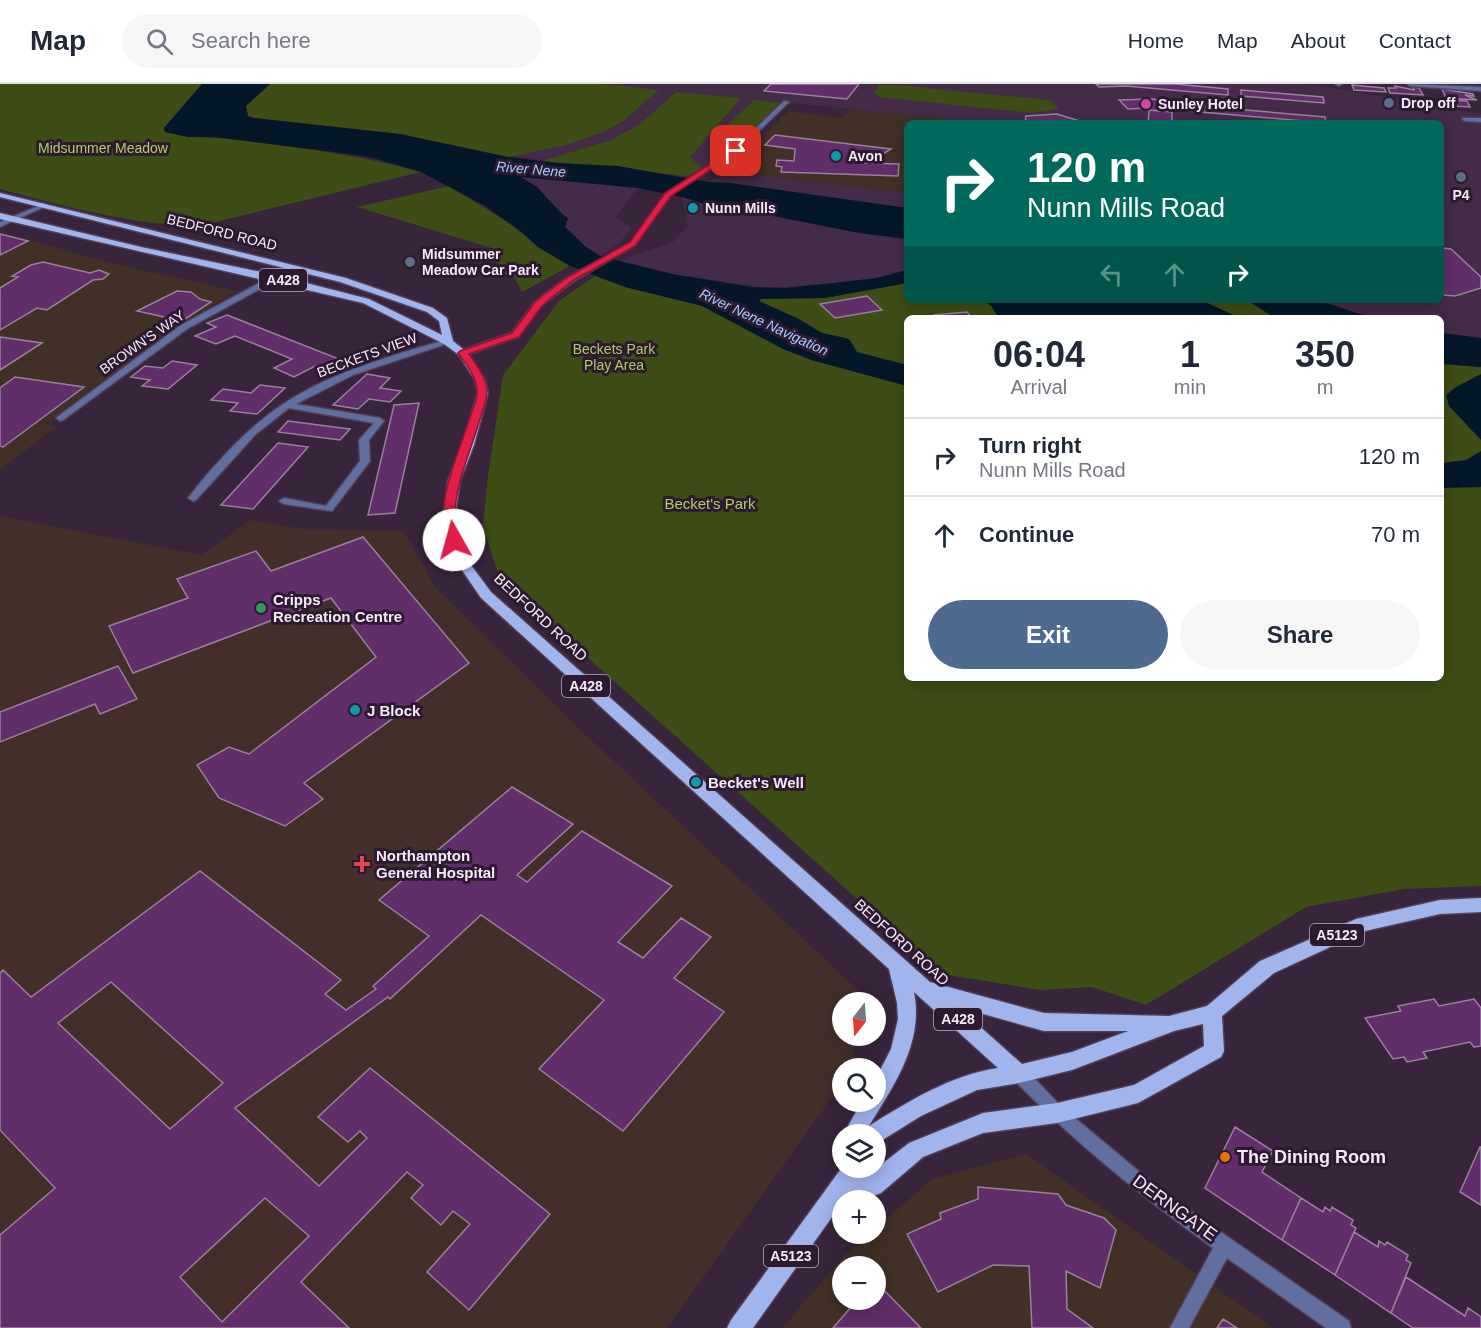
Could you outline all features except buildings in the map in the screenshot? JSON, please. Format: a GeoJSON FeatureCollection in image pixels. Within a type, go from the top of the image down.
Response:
{"type":"FeatureCollection","features":[{"type":"Feature","properties":{"kind":"main road","name":"BEDFORD ROAD"},"geometry":{"type":"LineString","coordinates":[[0,195],[343,280],[430,310],[444,320],[448,342]]}},
{"type":"Feature","properties":{"kind":"main road","name":"BEDFORD ROAD"},"geometry":{"type":"LineString","coordinates":[[0,216],[141,250],[275,278],[366,301],[448,342],[463,353],[480,380],[483,393],[468,445],[454,481],[448,524],[459,556],[486,595],[1019,1074]]}},
{"type":"Feature","properties":{"kind":"main road","name":"A5123"},"geometry":{"type":"LineString","coordinates":[[886,1127],[914,1109],[975,1081],[1019,1074],[1072,1061],[1174,1023],[1212,1013],[1267,967],[1362,924],[1440,907],[1481,904]]}},
{"type":"Feature","properties":{"kind":"main road"},"geometry":{"type":"LineString","coordinates":[[886,1078],[901,1051],[908,1013],[907,991],[897,964]]}},
{"type":"Feature","properties":{"kind":"main road"},"geometry":{"type":"LineString","coordinates":[[924,988],[1044,1022],[1174,1023]]}},
{"type":"Feature","properties":{"kind":"main road"},"geometry":{"type":"LineString","coordinates":[[886,1174],[916,1150],[983,1123],[1057,1113],[1138,1094],[1214,1051],[1212,1013]]}},
{"type":"Feature","properties":{"kind":"main road","name":"A5123"},"geometry":{"type":"LineString","coordinates":[[739,1328],[845,1178]]}},
{"type":"Feature","properties":{"kind":"main road"},"geometry":{"type":"LineString","coordinates":[[859,1178],[873,1185],[882,1178]]}},
{"type":"Feature","properties":{"kind":"street"},"geometry":{"type":"LineString","coordinates":[[1410,84],[1481,89]]}},
{"type":"Feature","properties":{"kind":"street"},"geometry":{"type":"LineString","coordinates":[[463,353],[515,335],[538,304],[571,279],[633,244],[668,194],[734,152],[786,102]]}},
{"type":"Feature","properties":{"kind":"street"},"geometry":{"type":"LineString","coordinates":[[1464,119],[1481,120]]}},
{"type":"Feature","properties":{"kind":"street"},"geometry":{"type":"LineString","coordinates":[[0,225],[43,206]]}},
{"type":"Feature","properties":{"kind":"street","name":"BROWN'S WAY"},"geometry":{"type":"LineString","coordinates":[[60,418],[184,327],[294,268]]}},
{"type":"Feature","properties":{"kind":"street","name":"BECKETS VIEW"},"geometry":{"type":"LineString","coordinates":[[193,498],[261,425],[307,391],[338,377],[448,342]]}},
{"type":"Feature","properties":{"kind":"street"},"geometry":{"type":"LineString","coordinates":[[284,501],[329,509],[365,461],[364,440],[380,422],[288,405]]}},
{"type":"Feature","properties":{"kind":"street","name":"DERNGATE"},"geometry":{"type":"LineString","coordinates":[[1019,1074],[1057,1113],[1160,1200],[1342,1328]]}},
{"type":"Feature","properties":{"kind":"street"},"geometry":{"type":"LineString","coordinates":[[1179,1328],[1225,1244]]}},
{"type":"Feature","properties":{"kind":"shaded area"},"geometry":{"type":"Polygon","coordinates":[[[270,84],[1309,84],[1481,114],[1481,338],[1444,333],[1444,315],[1363,315],[1326,303],[1444,303],[1444,120],[958,120],[782,102],[715,162],[688,176],[484,153],[400,134],[270,84]]]}},
{"type":"Feature","properties":{"kind":"shaded area"},"geometry":{"type":"Polygon","coordinates":[[[850,109],[959,120],[904,120],[904,193],[734,172],[748,151],[789,111],[842,118],[850,109]]]}},
{"type":"Feature","properties":{"kind":"shaded area"},"geometry":{"type":"Polygon","coordinates":[[[734,172],[904,193],[904,208],[730,183],[708,182],[734,172]]]}},
{"type":"Feature","properties":{"kind":"shaded area"},"geometry":{"type":"Polygon","coordinates":[[[519,176],[638,188],[616,216],[632,229],[617,245],[600,256],[586,247],[565,227],[566,222],[560,211],[519,176]]]}},
{"type":"Feature","properties":{"kind":"shaded area"},"geometry":{"type":"Polygon","coordinates":[[[682,197],[715,207],[859,233],[904,239],[904,271],[877,278],[767,288],[672,274],[619,261],[673,242],[688,225],[682,197]]]}},
{"type":"Feature","properties":{"kind":"shaded area"},"geometry":{"type":"Polygon","coordinates":[[[0,232],[115,264],[237,291],[173,329],[45,424],[57,426],[0,470],[0,232]]]}},
{"type":"Feature","properties":{"kind":"shaded area","name":"Northampton General Hospital"},"geometry":{"type":"Polygon","coordinates":[[[0,516],[202,555],[250,520],[304,529],[404,531],[435,587],[586,735],[860,992],[832,992],[832,1046],[855,1046],[853,1058],[832,1058],[832,1097],[667,1328],[0,1328],[0,516]]]}},
{"type":"Feature","properties":{"kind":"shaded area"},"geometry":{"type":"Polygon","coordinates":[[[1026,1154],[1273,1328],[782,1328],[832,1270],[832,1310],[886,1310],[886,1256],[844,1256],[858,1244],[886,1244],[886,1219],[932,1179],[1026,1154]]]}},
{"type":"Feature","properties":{"kind":"green space","name":"Midsummer Meadow"},"geometry":{"type":"Polygon","coordinates":[[[0,84],[202,84],[164,128],[165,132],[331,153],[421,172],[199,226],[174,225],[98,214],[0,189],[0,84]]]}},
{"type":"Feature","properties":{"kind":"green space"},"geometry":{"type":"Polygon","coordinates":[[[270,84],[602,84],[659,90],[623,121],[606,131],[566,145],[508,157],[400,134],[248,116],[246,106],[270,84]]]}},
{"type":"Feature","properties":{"kind":"green space"},"geometry":{"type":"Polygon","coordinates":[[[879,85],[1049,100],[1059,109],[1032,113],[878,97],[874,92],[879,85]]]}},
{"type":"Feature","properties":{"kind":"green space"},"geometry":{"type":"Polygon","coordinates":[[[676,92],[741,98],[690,157],[702,168],[688,176],[542,161],[611,140],[639,125],[676,92]]]}},
{"type":"Feature","properties":{"kind":"green space"},"geometry":{"type":"Polygon","coordinates":[[[754,100],[781,103],[726,153],[708,151],[722,130],[754,100]]]}},
{"type":"Feature","properties":{"kind":"green space"},"geometry":{"type":"Polygon","coordinates":[[[449,186],[512,225],[538,247],[570,266],[522,292],[515,278],[500,273],[495,249],[357,207],[449,186]]]}},
{"type":"Feature","properties":{"kind":"green space","name":"Becket's Park"},"geometry":{"type":"Polygon","coordinates":[[[595,276],[625,287],[680,300],[825,298],[904,284],[904,303],[1252,303],[1270,315],[904,315],[904,681],[1444,681],[1444,364],[1481,367],[1481,886],[1404,889],[1306,907],[1146,1005],[1092,987],[1041,990],[941,974],[500,579],[483,527],[503,375],[559,301],[595,276]]]}},
{"type":"Feature","properties":{"kind":"water"},"geometry":{"type":"Polygon","coordinates":[[[202,84],[270,84],[246,106],[248,116],[400,134],[508,157],[555,163],[618,166],[708,182],[730,183],[904,208],[904,239],[859,233],[715,207],[682,197],[638,188],[521,177],[537,187],[568,218],[565,227],[586,247],[600,256],[672,274],[751,287],[785,288],[877,278],[904,271],[904,284],[825,298],[761,299],[759,301],[799,319],[822,333],[850,340],[857,352],[904,364],[904,385],[811,360],[783,349],[702,306],[625,287],[570,266],[538,247],[523,233],[485,206],[421,172],[373,158],[214,137],[188,137],[165,132],[164,128],[202,84]]]}},
{"type":"Feature","properties":{"kind":"water"},"geometry":{"type":"Polygon","coordinates":[[[987,303],[1208,303],[1234,315],[997,315],[987,303]]]}},
{"type":"Feature","properties":{"kind":"water"},"geometry":{"type":"Polygon","coordinates":[[[1252,303],[1326,303],[1363,315],[1270,315],[1252,303]]]}},
{"type":"Feature","properties":{"kind":"water"},"geometry":{"type":"Polygon","coordinates":[[[1444,333],[1481,338],[1481,367],[1444,364],[1444,333]]]}},
{"type":"Feature","properties":{"kind":"water"},"geometry":{"type":"Polygon","coordinates":[[[1481,374],[1481,440],[1449,406],[1446,395],[1481,374]]]}},
{"type":"Feature","properties":{"kind":"water"},"geometry":{"type":"Polygon","coordinates":[[[1481,451],[1481,487],[1444,488],[1444,463],[1466,460],[1481,451]]]}},
{"type":"Feature","properties":{"kind":"place","name":"Drop off"},"geometry":{"type":"Point","coordinates":[1389,103]}},
{"type":"Feature","properties":{"kind":"place","name":"Sunley Hotel"},"geometry":{"type":"Point","coordinates":[1146,104]}},
{"type":"Feature","properties":{"kind":"place","name":"Avon"},"geometry":{"type":"Point","coordinates":[836,156]}},
{"type":"Feature","properties":{"kind":"place","name":"P4"},"geometry":{"type":"Point","coordinates":[1461,177]}},
{"type":"Feature","properties":{"kind":"place","name":"Nunn Mills"},"geometry":{"type":"Point","coordinates":[693,208]}},
{"type":"Feature","properties":{"kind":"place","name":"Midsummer Meadow Car Park"},"geometry":{"type":"Point","coordinates":[410,262]}},
{"type":"Feature","properties":{"kind":"place","name":"Cripps Recreation Centre"},"geometry":{"type":"Point","coordinates":[261,608]}},
{"type":"Feature","properties":{"kind":"place","name":"J Block"},"geometry":{"type":"Point","coordinates":[355,710]}},
{"type":"Feature","properties":{"kind":"place","name":"Becket's Well"},"geometry":{"type":"Point","coordinates":[696,782]}},
{"type":"Feature","properties":{"kind":"place","name":"Northampton General Hospital"},"geometry":{"type":"Point","coordinates":[362,864]}},
{"type":"Feature","properties":{"kind":"place","name":"The Dining Room"},"geometry":{"type":"Point","coordinates":[1225,1157]}},
{"type":"Feature","properties":{"kind":"route"},"geometry":{"type":"LineString","coordinates":[[454,540],[448,524],[454,481],[468,445],[483,393],[480,380],[463,353],[515,335],[528,321],[538,304],[548,296],[571,279],[633,244],[668,194],[736,151]]}},
{"type":"Feature","properties":{"kind":"water label","name":"River Nene"},"geometry":{"type":"Point","coordinates":[531,169]}},
{"type":"Feature","properties":{"kind":"water label","name":"River Nene Navigation"},"geometry":{"type":"Point","coordinates":[764,322]}},
{"type":"Feature","properties":{"kind":"park label","name":"Beckets Park Play Area"},"geometry":{"type":"Point","coordinates":[614,358]}}]}
